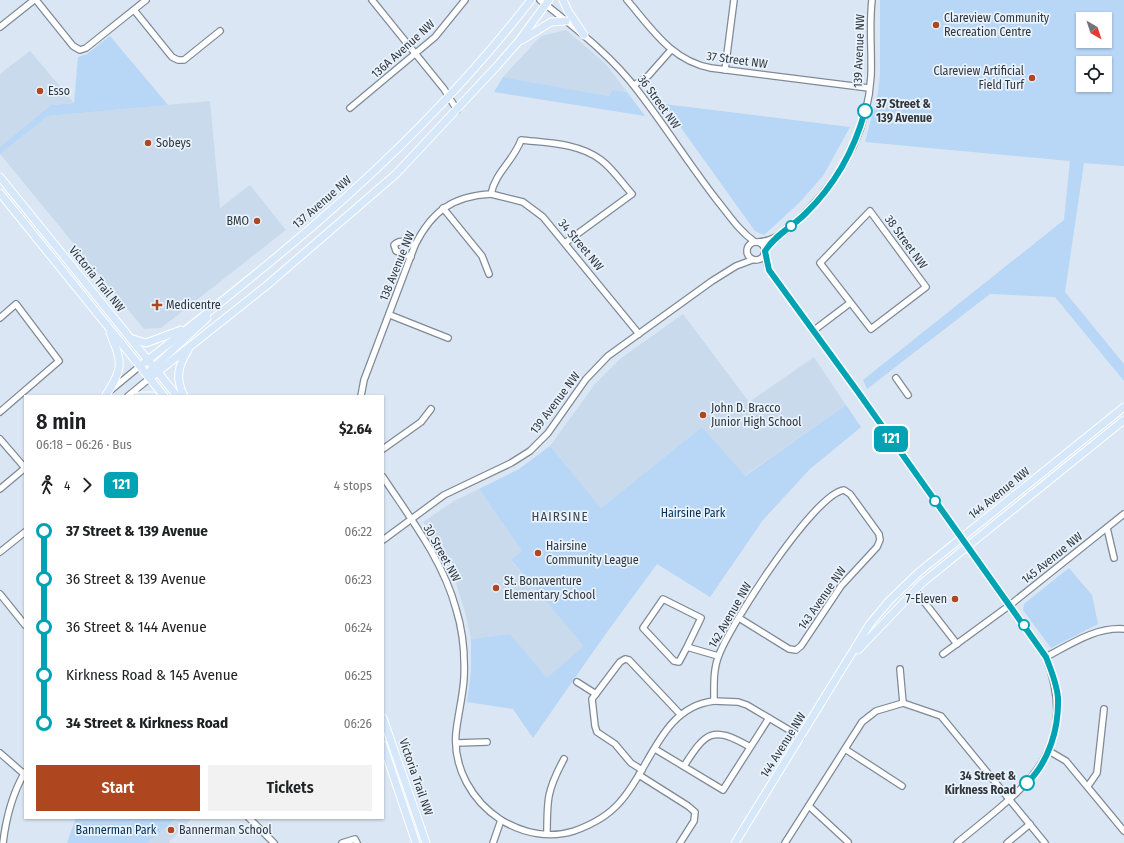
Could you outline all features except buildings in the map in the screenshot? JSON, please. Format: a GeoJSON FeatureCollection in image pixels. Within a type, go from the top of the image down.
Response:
{"type":"FeatureCollection","features":[{"type":"Feature","properties":{"kind":"main road","name":"137 Avenue NW"},"geometry":{"type":"LineString","coordinates":[[140,366],[332,210],[382,164],[487,54],[531,0]]}},
{"type":"Feature","properties":{"kind":"main road"},"geometry":{"type":"LineString","coordinates":[[563,0],[568,11],[584,35]]}},
{"type":"Feature","properties":{"kind":"main road"},"geometry":{"type":"LineString","coordinates":[[150,378],[151,370],[156,370],[190,346],[332,230],[396,174],[457,110],[518,42],[545,1]]}},
{"type":"Feature","properties":{"kind":"main road"},"geometry":{"type":"LineString","coordinates":[[518,42],[551,22],[566,21]]}},
{"type":"Feature","properties":{"kind":"main road","name":"Victoria Trail NW"},"geometry":{"type":"LineString","coordinates":[[0,177],[176,395]]}},
{"type":"Feature","properties":{"kind":"main road","name":"Victoria Trail NW"},"geometry":{"type":"LineString","coordinates":[[0,193],[163,395]]}},
{"type":"Feature","properties":{"kind":"main road"},"geometry":{"type":"LineString","coordinates":[[156,370],[238,287]]}},
{"type":"Feature","properties":{"kind":"main road"},"geometry":{"type":"LineString","coordinates":[[105,395],[116,378],[120,363],[107,325]]}},
{"type":"Feature","properties":{"kind":"main road"},"geometry":{"type":"LineString","coordinates":[[130,338],[146,343],[189,327]]}},
{"type":"Feature","properties":{"kind":"main road"},"geometry":{"type":"LineString","coordinates":[[184,395],[178,383],[178,371],[190,346]]}},
{"type":"Feature","properties":{"kind":"main road","name":"144 Avenue NW"},"geometry":{"type":"LineString","coordinates":[[735,843],[850,659],[869,625],[889,601],[919,572],[1124,407]]}},
{"type":"Feature","properties":{"kind":"main road","name":"144 Avenue NW"},"geometry":{"type":"LineString","coordinates":[[850,659],[915,590],[967,546],[1124,420]]}},
{"type":"Feature","properties":{"kind":"main road","name":"Victoria Trail NW"},"geometry":{"type":"LineString","coordinates":[[384,721],[426,843]]}},
{"type":"Feature","properties":{"kind":"main road","name":"Victoria Trail NW"},"geometry":{"type":"LineString","coordinates":[[384,748],[416,843]]}},
{"type":"Feature","properties":{"kind":"street"},"geometry":{"type":"LineString","coordinates":[[0,27],[35,0],[73,46],[80,50],[86,48],[146,0]]}},
{"type":"Feature","properties":{"kind":"street"},"geometry":{"type":"LineString","coordinates":[[372,0],[449,95],[457,110]]}},
{"type":"Feature","properties":{"kind":"street","name":"136A Avenue NW"},"geometry":{"type":"LineString","coordinates":[[350,108],[435,37],[466,0]]}},
{"type":"Feature","properties":{"kind":"street","name":"37 Street NW"},"geometry":{"type":"LineString","coordinates":[[627,0],[672,50],[694,64],[725,70],[870,88]]}},
{"type":"Feature","properties":{"kind":"street"},"geometry":{"type":"LineString","coordinates":[[725,70],[734,0]]}},
{"type":"Feature","properties":{"kind":"street","name":"139 Avenue NW"},"geometry":{"type":"LineString","coordinates":[[757,242],[766,241],[775,237],[796,222],[827,189],[842,167],[860,129],[870,88],[872,0]]}},
{"type":"Feature","properties":{"kind":"street","name":"36 Street NW"},"geometry":{"type":"LineString","coordinates":[[545,1],[566,21],[607,55],[634,85],[743,234],[747,248]]}},
{"type":"Feature","properties":{"kind":"street"},"geometry":{"type":"LineString","coordinates":[[134,10],[172,57],[181,60],[188,57],[220,31]]}},
{"type":"Feature","properties":{"kind":"street"},"geometry":{"type":"LineString","coordinates":[[634,85],[648,76],[672,50]]}},
{"type":"Feature","properties":{"kind":"street"},"geometry":{"type":"LineString","coordinates":[[491,194],[494,181],[518,149],[521,140],[565,145],[584,151],[601,160],[632,194],[565,244]]}},
{"type":"Feature","properties":{"kind":"street","name":"138 Avenue NW"},"geometry":{"type":"LineString","coordinates":[[361,395],[364,380],[390,315],[415,245],[428,222],[443,208],[465,198],[491,194]]}},
{"type":"Feature","properties":{"kind":"street","name":"34 Street NW"},"geometry":{"type":"LineString","coordinates":[[491,194],[514,199],[531,207],[543,217],[639,334]]}},
{"type":"Feature","properties":{"kind":"street"},"geometry":{"type":"LineString","coordinates":[[443,208],[482,256],[489,274]]}},
{"type":"Feature","properties":{"kind":"street","name":"38 Street NW"},"geometry":{"type":"LineString","coordinates":[[870,211],[926,287],[871,329],[850,303],[820,263],[870,211]]}},
{"type":"Feature","properties":{"kind":"street","name":"36 Street NW"},"geometry":{"type":"LineString","coordinates":[[743,234],[757,242]]}},
{"type":"Feature","properties":{"kind":"street","name":"139 Avenue NW"},"geometry":{"type":"LineString","coordinates":[[765,253],[775,237]]}},
{"type":"Feature","properties":{"kind":"street"},"geometry":{"type":"LineString","coordinates":[[411,257],[396,251],[394,245],[398,241],[401,241],[415,245]]}},
{"type":"Feature","properties":{"kind":"street"},"geometry":{"type":"LineString","coordinates":[[769,270],[763,246],[757,242],[747,248],[747,255],[769,270],[814,331],[1010,605],[1046,657],[1054,679],[1058,698],[1058,714],[1049,751],[1031,779],[1010,799],[957,843]]}},
{"type":"Feature","properties":{"kind":"street","name":"139 Avenue NW"},"geometry":{"type":"LineString","coordinates":[[736,266],[747,248]]}},
{"type":"Feature","properties":{"kind":"street"},"geometry":{"type":"LineString","coordinates":[[753,260],[761,259],[765,253]]}},
{"type":"Feature","properties":{"kind":"street","name":"139 Avenue NW"},"geometry":{"type":"LineString","coordinates":[[384,539],[448,493],[511,463],[530,451],[548,433],[591,373],[608,356],[712,281],[736,266],[753,260]]}},
{"type":"Feature","properties":{"kind":"street"},"geometry":{"type":"LineString","coordinates":[[814,331],[850,303]]}},
{"type":"Feature","properties":{"kind":"street"},"geometry":{"type":"LineString","coordinates":[[0,318],[16,304],[59,361],[0,412]]}},
{"type":"Feature","properties":{"kind":"street","name":"138 Avenue NW"},"geometry":{"type":"LineString","coordinates":[[390,315],[448,338]]}},
{"type":"Feature","properties":{"kind":"street","name":"137 Avenue NW"},"geometry":{"type":"LineString","coordinates":[[105,395],[140,366]]}},
{"type":"Feature","properties":{"kind":"street"},"geometry":{"type":"LineString","coordinates":[[129,395],[150,378]]}},
{"type":"Feature","properties":{"kind":"street"},"geometry":{"type":"LineString","coordinates":[[896,378],[908,395]]}},
{"type":"Feature","properties":{"kind":"street"},"geometry":{"type":"LineString","coordinates":[[384,448],[421,422],[431,409]]}},
{"type":"Feature","properties":{"kind":"street"},"geometry":{"type":"LineString","coordinates":[[0,439],[24,467]]}},
{"type":"Feature","properties":{"kind":"street"},"geometry":{"type":"LineString","coordinates":[[0,489],[24,469]]}},
{"type":"Feature","properties":{"kind":"street","name":"30 Street NW"},"geometry":{"type":"LineString","coordinates":[[384,478],[442,571],[451,591],[459,621],[463,648],[464,679],[456,743],[458,760],[468,785],[482,805],[501,820]]}},
{"type":"Feature","properties":{"kind":"street","name":"143 Avenue NW"},"geometry":{"type":"LineString","coordinates":[[739,618],[789,649],[796,650],[802,644],[841,586],[877,547],[880,540],[879,534],[852,497],[844,490]]}},
{"type":"Feature","properties":{"kind":"street","name":"142 Avenue NW"},"geometry":{"type":"LineString","coordinates":[[714,700],[715,670],[718,656],[765,576],[794,536],[833,495],[844,490]]}},
{"type":"Feature","properties":{"kind":"street","name":"145 Avenue NW"},"geometry":{"type":"LineString","coordinates":[[943,654],[1010,605],[1124,514]]}},
{"type":"Feature","properties":{"kind":"street"},"geometry":{"type":"LineString","coordinates":[[1108,528],[1114,558]]}},
{"type":"Feature","properties":{"kind":"street"},"geometry":{"type":"LineString","coordinates":[[0,552],[24,533]]}},
{"type":"Feature","properties":{"kind":"street"},"geometry":{"type":"LineString","coordinates":[[915,590],[957,644]]}},
{"type":"Feature","properties":{"kind":"street"},"geometry":{"type":"LineString","coordinates":[[0,594],[24,624]]}},
{"type":"Feature","properties":{"kind":"street"},"geometry":{"type":"LineString","coordinates":[[663,599],[702,618],[686,647],[679,662],[674,661],[643,628],[663,599]]}},
{"type":"Feature","properties":{"kind":"street"},"geometry":{"type":"LineString","coordinates":[[1046,657],[1097,632],[1114,628],[1124,629]]}},
{"type":"Feature","properties":{"kind":"street"},"geometry":{"type":"LineString","coordinates":[[686,647],[718,656]]}},
{"type":"Feature","properties":{"kind":"street"},"geometry":{"type":"LineString","coordinates":[[680,714],[629,660],[620,662],[592,699],[597,732],[615,744],[640,772],[688,806],[694,812],[694,821],[680,843]]}},
{"type":"Feature","properties":{"kind":"street"},"geometry":{"type":"LineString","coordinates":[[900,669],[903,703]]}},
{"type":"Feature","properties":{"kind":"street"},"geometry":{"type":"LineString","coordinates":[[577,682],[596,694]]}},
{"type":"Feature","properties":{"kind":"street"},"geometry":{"type":"LineString","coordinates":[[493,843],[495,832],[501,820],[523,831],[547,834],[570,832],[588,826],[602,818],[620,802],[669,726],[680,714],[700,703],[714,700],[743,703],[801,737]]}},
{"type":"Feature","properties":{"kind":"street"},"geometry":{"type":"LineString","coordinates":[[785,843],[862,722],[876,710],[903,703],[941,716],[1045,843]]}},
{"type":"Feature","properties":{"kind":"street"},"geometry":{"type":"LineString","coordinates":[[1088,786],[1097,773],[1104,709]]}},
{"type":"Feature","properties":{"kind":"street"},"geometry":{"type":"LineString","coordinates":[[655,749],[723,790],[769,718]]}},
{"type":"Feature","properties":{"kind":"street"},"geometry":{"type":"LineString","coordinates":[[684,766],[699,742],[709,736],[726,735],[750,747]]}},
{"type":"Feature","properties":{"kind":"street"},"geometry":{"type":"LineString","coordinates":[[456,743],[487,742]]}},
{"type":"Feature","properties":{"kind":"street"},"geometry":{"type":"LineString","coordinates":[[844,749],[902,786]]}},
{"type":"Feature","properties":{"kind":"street"},"geometry":{"type":"LineString","coordinates":[[1049,751],[1066,761],[1124,831]]}},
{"type":"Feature","properties":{"kind":"street"},"geometry":{"type":"LineString","coordinates":[[0,753],[24,773],[8,812],[3,843]]}},
{"type":"Feature","properties":{"kind":"street"},"geometry":{"type":"LineString","coordinates":[[547,834],[549,793],[564,759]]}},
{"type":"Feature","properties":{"kind":"street"},"geometry":{"type":"LineString","coordinates":[[809,806],[848,842]]}},
{"type":"Feature","properties":{"kind":"street"},"geometry":{"type":"LineString","coordinates":[[250,819],[274,843]]}},
{"type":"Feature","properties":{"kind":"street"},"geometry":{"type":"LineString","coordinates":[[1007,843],[1030,824]]}},
{"type":"Feature","properties":{"kind":"street"},"geometry":{"type":"LineString","coordinates":[[342,843],[356,839],[357,843]]}},
{"type":"Feature","properties":{"kind":"shaded area"},"geometry":{"type":"Polygon","coordinates":[[[566,30],[606,64],[627,92],[612,90],[609,96],[503,77],[541,36],[566,30]]]}},
{"type":"Feature","properties":{"kind":"shaded area"},"geometry":{"type":"Polygon","coordinates":[[[30,51],[74,103],[51,105],[0,147],[0,74],[30,51]]]}},
{"type":"Feature","properties":{"kind":"shaded area"},"geometry":{"type":"Polygon","coordinates":[[[210,101],[220,208],[250,185],[286,230],[161,328],[144,329],[0,154],[48,116],[210,101]]]}},
{"type":"Feature","properties":{"kind":"shaded area","name":"John D. Bracco Junior High School"},"geometry":{"type":"Polygon","coordinates":[[[683,314],[749,402],[814,357],[846,405],[744,476],[702,427],[601,508],[550,446],[595,384],[620,359],[683,314]]]}},
{"type":"Feature","properties":{"kind":"shaded area","name":"St. Bonaventure Elementary School"},"geometry":{"type":"Polygon","coordinates":[[[479,489],[522,551],[511,561],[585,646],[547,679],[510,634],[471,639],[465,612],[455,580],[423,522],[454,501],[479,489]]]}},
{"type":"Feature","properties":{"kind":"shaded area","name":"Bannerman School"},"geometry":{"type":"Polygon","coordinates":[[[175,819],[191,819],[169,842],[170,843],[147,843],[175,819]]]}},
{"type":"Feature","properties":{"kind":"green space"},"geometry":{"type":"Polygon","coordinates":[[[880,0],[1124,0],[1124,166],[1084,163],[1065,292],[1124,364],[1124,381],[1055,297],[990,294],[867,389],[863,380],[1064,220],[1070,161],[865,142],[878,93],[880,74],[880,0]]]}},
{"type":"Feature","properties":{"kind":"green space"},"geometry":{"type":"Polygon","coordinates":[[[110,36],[168,105],[48,116],[0,154],[0,147],[51,105],[74,103],[78,57],[87,54],[110,36]]]}},
{"type":"Feature","properties":{"kind":"green space"},"geometry":{"type":"Polygon","coordinates":[[[503,77],[609,96],[612,90],[627,92],[645,116],[494,92],[503,77]]]}},
{"type":"Feature","properties":{"kind":"green space"},"geometry":{"type":"Polygon","coordinates":[[[664,104],[850,127],[823,176],[799,203],[764,235],[755,231],[664,104]]]}},
{"type":"Feature","properties":{"kind":"green space","name":"Hairsine Park"},"geometry":{"type":"Polygon","coordinates":[[[846,405],[861,427],[810,469],[763,520],[710,597],[657,564],[607,632],[533,738],[513,709],[467,702],[471,672],[471,639],[510,634],[547,678],[584,646],[511,560],[522,551],[479,489],[519,469],[550,446],[601,508],[702,427],[745,476],[846,405]]]}},
{"type":"Feature","properties":{"kind":"green space"},"geometry":{"type":"Polygon","coordinates":[[[1069,568],[1092,595],[1098,624],[1051,648],[1023,610],[1024,604],[1069,568]]]}},
{"type":"Feature","properties":{"kind":"green space","name":"Bannerman Park"},"geometry":{"type":"Polygon","coordinates":[[[76,819],[175,819],[147,843],[67,843],[76,819]]]}},
{"type":"Feature","properties":{"kind":"bus line","name":"121"},"geometry":{"type":"LineString","coordinates":[[865,111],[860,129],[850,153],[835,178],[806,213],[782,234],[775,237],[764,254],[769,270],[858,392],[1046,657],[1054,679],[1058,698],[1058,714],[1049,751],[1027,783]]}},
{"type":"Feature","properties":{"kind":"place","name":"Clareview Community Recreation Centre"},"geometry":{"type":"Point","coordinates":[936,25]}},
{"type":"Feature","properties":{"kind":"place","name":"Clareview Artificial Field Turf"},"geometry":{"type":"Point","coordinates":[1032,78]}},
{"type":"Feature","properties":{"kind":"place","name":"Esso"},"geometry":{"type":"Point","coordinates":[40,91]}},
{"type":"Feature","properties":{"kind":"place","name":"37 Street & 139 Avenue"},"geometry":{"type":"Point","coordinates":[865,111]}},
{"type":"Feature","properties":{"kind":"place","name":"Sobeys"},"geometry":{"type":"Point","coordinates":[148,143]}},
{"type":"Feature","properties":{"kind":"place","name":"BMO"},"geometry":{"type":"Point","coordinates":[257,221]}},
{"type":"Feature","properties":{"kind":"place","name":"Medicentre"},"geometry":{"type":"Point","coordinates":[157,305]}},
{"type":"Feature","properties":{"kind":"place","name":"John D. Bracco Junior High School"},"geometry":{"type":"Point","coordinates":[703,415]}},
{"type":"Feature","properties":{"kind":"place","name":"Hairsine Community League"},"geometry":{"type":"Point","coordinates":[538,553]}},
{"type":"Feature","properties":{"kind":"place","name":"St. Bonaventure Elementary School"},"geometry":{"type":"Point","coordinates":[496,588]}},
{"type":"Feature","properties":{"kind":"place","name":"7-Eleven"},"geometry":{"type":"Point","coordinates":[955,599]}},
{"type":"Feature","properties":{"kind":"place","name":"34 Street & Kirkness Road"},"geometry":{"type":"Point","coordinates":[1027,783]}},
{"type":"Feature","properties":{"kind":"place","name":"Bannerman School"},"geometry":{"type":"Point","coordinates":[171,830]}},
{"type":"Feature","properties":{"kind":"district","name":"HAIRSINE"},"geometry":{"type":"Point","coordinates":[560,516]}}]}
